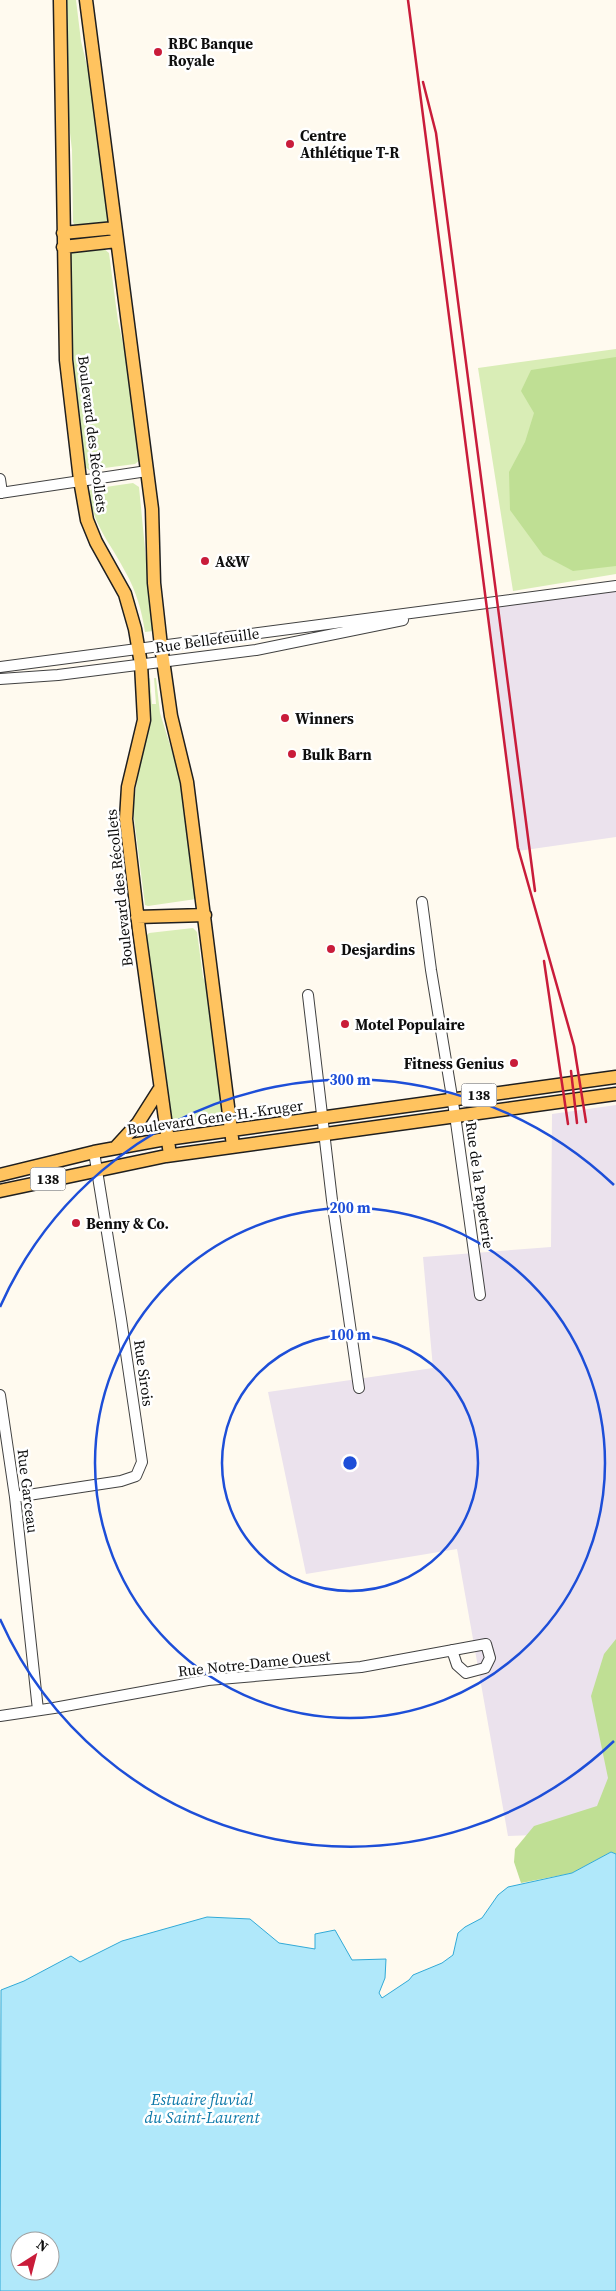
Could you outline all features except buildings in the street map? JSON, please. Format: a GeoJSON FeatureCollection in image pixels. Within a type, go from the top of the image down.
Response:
{"type":"FeatureCollection","features":[{"type":"Feature","properties":{"kind":"main road","name":"Boulevard des Récollets"},"geometry":{"type":"LineString","coordinates":[[60,0],[66,360],[80,480],[91,530],[126,594],[141,664],[144,720],[128,788],[126,814],[159,1090],[170,1155]]}},
{"type":"Feature","properties":{"kind":"main road"},"geometry":{"type":"LineString","coordinates":[[86,0],[147,471],[153,524],[154,584],[163,662],[171,716],[187,782],[234,1146]]}},
{"type":"Feature","properties":{"kind":"main road"},"geometry":{"type":"LineString","coordinates":[[63,233],[115,228]]}},
{"type":"Feature","properties":{"kind":"main road"},"geometry":{"type":"LineString","coordinates":[[64,247],[117,241]]}},
{"type":"Feature","properties":{"kind":"main road"},"geometry":{"type":"LineString","coordinates":[[137,917],[205,915]]}},
{"type":"Feature","properties":{"kind":"main road","name":"Boulevard Gene-H.-Kruger"},"geometry":{"type":"LineString","coordinates":[[0,1175],[116,1147],[166,1139],[616,1077]]}},
{"type":"Feature","properties":{"kind":"main road"},"geometry":{"type":"LineString","coordinates":[[116,1147],[138,1123],[159,1090]]}},
{"type":"Feature","properties":{"kind":"main road","name":"Boulevard Gene-H.-Kruger"},"geometry":{"type":"LineString","coordinates":[[0,1191],[170,1155],[616,1094]]}},
{"type":"Feature","properties":{"kind":"street"},"geometry":{"type":"LineString","coordinates":[[0,479],[1,493],[147,471]]}},
{"type":"Feature","properties":{"kind":"street","name":"Rue Bellefeuille"},"geometry":{"type":"LineString","coordinates":[[0,667],[616,586]]}},
{"type":"Feature","properties":{"kind":"street","name":"Rue Bellefeuille"},"geometry":{"type":"LineString","coordinates":[[0,679],[58,675],[256,650],[405,619],[415,613]]}},
{"type":"Feature","properties":{"kind":"street","name":"Rue de la Papeterie"},"geometry":{"type":"LineString","coordinates":[[422,902],[455,1115],[480,1295]]}},
{"type":"Feature","properties":{"kind":"street"},"geometry":{"type":"LineString","coordinates":[[308,995],[324,1134],[359,1388]]}},
{"type":"Feature","properties":{"kind":"street","name":"Rue Sirois"},"geometry":{"type":"LineString","coordinates":[[14,1497],[121,1481],[136,1476],[142,1462],[94,1152]]}},
{"type":"Feature","properties":{"kind":"street","name":"Rue Garceau"},"geometry":{"type":"LineString","coordinates":[[0,1395],[14,1497],[38,1710]]}},
{"type":"Feature","properties":{"kind":"street","name":"Rue Notre-Dame Ouest"},"geometry":{"type":"LineString","coordinates":[[0,1716],[208,1680],[361,1667],[452,1650],[486,1644],[490,1658],[485,1668],[466,1673],[457,1665],[452,1650]]}},
{"type":"Feature","properties":{"kind":"shaded area"},"geometry":{"type":"Polygon","coordinates":[[[616,590],[616,837],[518,851],[487,607],[616,590]]]}},
{"type":"Feature","properties":{"kind":"shaded area"},"geometry":{"type":"Polygon","coordinates":[[[616,1105],[616,1832],[508,1836],[457,1549],[306,1574],[268,1392],[433,1368],[423,1257],[551,1247],[552,1114],[616,1105]]]}},
{"type":"Feature","properties":{"kind":"green space"},"geometry":{"type":"Polygon","coordinates":[[[65,0],[76,0],[81,41],[92,87],[109,219],[106,223],[75,226],[73,222],[72,150],[67,107],[65,0]]]}},
{"type":"Feature","properties":{"kind":"green space"},"geometry":{"type":"Polygon","coordinates":[[[103,248],[109,253],[118,321],[129,371],[140,460],[135,464],[89,470],[85,467],[70,341],[70,254],[103,248]]]}},
{"type":"Feature","properties":{"kind":"green space"},"geometry":{"type":"Polygon","coordinates":[[[616,349],[616,574],[513,591],[478,368],[616,349]]]}},
{"type":"Feature","properties":{"kind":"green space"},"geometry":{"type":"Polygon","coordinates":[[[616,357],[616,566],[573,571],[543,555],[510,510],[509,472],[525,442],[534,413],[521,391],[531,370],[616,357]]]}},
{"type":"Feature","properties":{"kind":"green space"},"geometry":{"type":"Polygon","coordinates":[[[133,483],[139,487],[153,631],[145,632],[133,587],[99,526],[88,492],[92,489],[133,483]]]}},
{"type":"Feature","properties":{"kind":"green space"},"geometry":{"type":"Polygon","coordinates":[[[150,678],[152,704],[156,704],[154,678],[156,678],[160,713],[181,780],[196,899],[148,906],[145,905],[133,810],[138,773],[150,721],[148,679],[150,678]]]}},
{"type":"Feature","properties":{"kind":"green space"},"geometry":{"type":"Polygon","coordinates":[[[193,928],[197,932],[203,977],[210,994],[224,1116],[221,1120],[173,1126],[170,1123],[146,936],[149,933],[193,928]]]}},
{"type":"Feature","properties":{"kind":"green space"},"geometry":{"type":"Polygon","coordinates":[[[616,1639],[616,1854],[611,1852],[572,1873],[521,1883],[514,1862],[515,1849],[534,1826],[597,1806],[608,1778],[591,1696],[604,1654],[616,1639]]]}},
{"type":"Feature","properties":{"kind":"water","name":"Estuaire fluvial du Saint-Laurent"},"geometry":{"type":"Polygon","coordinates":[[[611,1852],[616,1854],[616,2291],[0,2291],[1,1990],[24,1981],[71,1956],[80,1962],[122,1941],[207,1917],[250,1919],[279,1943],[315,1949],[315,1934],[335,1930],[352,1960],[386,1959],[385,1978],[379,1993],[382,1998],[409,1980],[413,1975],[442,1963],[453,1955],[458,1933],[482,1918],[498,1895],[508,1887],[572,1873],[611,1852]]]}},
{"type":"Feature","properties":{"kind":"railway"},"geometry":{"type":"LineString","coordinates":[[408,0],[518,848],[574,1046],[586,1122]]}},
{"type":"Feature","properties":{"kind":"railway"},"geometry":{"type":"LineString","coordinates":[[423,82],[436,133],[535,891]]}},
{"type":"Feature","properties":{"kind":"railway"},"geometry":{"type":"LineString","coordinates":[[544,961],[568,1124]]}},
{"type":"Feature","properties":{"kind":"railway"},"geometry":{"type":"LineString","coordinates":[[571,1071],[577,1123]]}},
{"type":"Feature","properties":{"kind":"place","name":"RBC Banque Royale"},"geometry":{"type":"Point","coordinates":[158,52]}},
{"type":"Feature","properties":{"kind":"place","name":"Centre Athlétique T-R"},"geometry":{"type":"Point","coordinates":[290,144]}},
{"type":"Feature","properties":{"kind":"place","name":"A&W"},"geometry":{"type":"Point","coordinates":[205,561]}},
{"type":"Feature","properties":{"kind":"place","name":"Winners"},"geometry":{"type":"Point","coordinates":[285,718]}},
{"type":"Feature","properties":{"kind":"place","name":"Bulk Barn"},"geometry":{"type":"Point","coordinates":[292,754]}},
{"type":"Feature","properties":{"kind":"place","name":"Desjardins"},"geometry":{"type":"Point","coordinates":[331,949]}},
{"type":"Feature","properties":{"kind":"place","name":"Motel Populaire"},"geometry":{"type":"Point","coordinates":[345,1024]}},
{"type":"Feature","properties":{"kind":"place","name":"Fitness Genius"},"geometry":{"type":"Point","coordinates":[514,1063]}},
{"type":"Feature","properties":{"kind":"place","name":"Benny & Co."},"geometry":{"type":"Point","coordinates":[76,1223]}}]}
